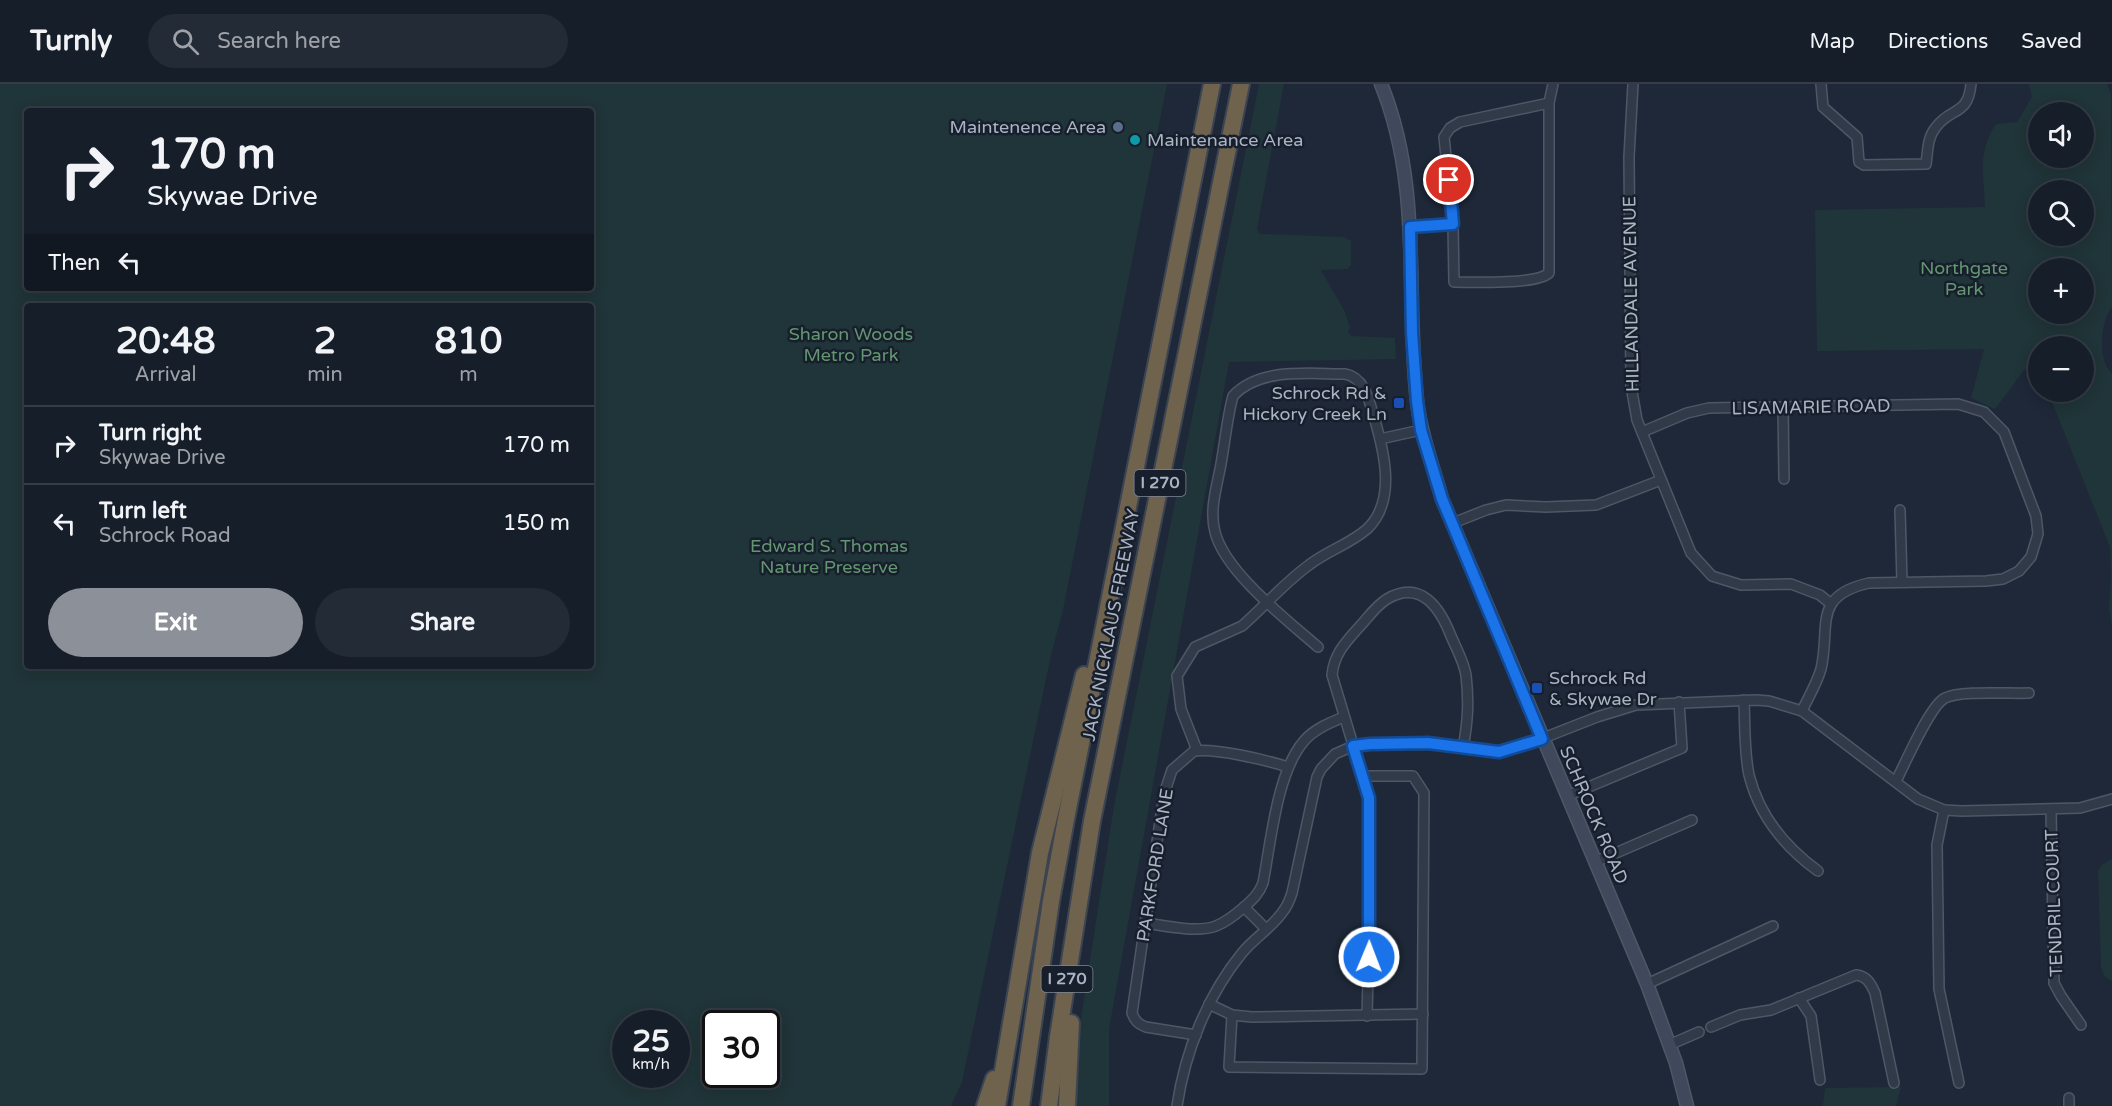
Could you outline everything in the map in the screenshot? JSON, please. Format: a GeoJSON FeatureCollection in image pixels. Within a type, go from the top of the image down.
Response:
{"type":"FeatureCollection","features":[{"type":"Feature","properties":{"kind":"highway","name":"JACK NICKLAUS FREEWAY"},"geometry":{"type":"LineString","coordinates":[[1021,1106],[1055,881],[1212,84]]}},
{"type":"Feature","properties":{"kind":"highway","name":"JACK NICKLAUS FREEWAY"},"geometry":{"type":"LineString","coordinates":[[1049,1106],[1088,852],[1121,675],[1241,84]]}},
{"type":"Feature","properties":{"kind":"highway"},"geometry":{"type":"LineString","coordinates":[[998,1106],[1040,854],[1087,664],[1117,562]]}},
{"type":"Feature","properties":{"kind":"highway"},"geometry":{"type":"LineString","coordinates":[[1067,1106],[1069,1040],[1088,852]]}},
{"type":"Feature","properties":{"kind":"highway"},"geometry":{"type":"LineString","coordinates":[[985,1106],[1015,1000]]}},
{"type":"Feature","properties":{"kind":"main road","name":"SCHROCK ROAD"},"geometry":{"type":"LineString","coordinates":[[1381,84],[1389,105],[1407,186],[1412,333],[1421,430],[1442,499],[1647,984],[1676,1063],[1687,1106]]}},
{"type":"Feature","properties":{"kind":"street"},"geometry":{"type":"LineString","coordinates":[[1549,103],[1460,122],[1450,128],[1444,137],[1453,224],[1454,282],[1531,280],[1545,277],[1550,273],[1549,103],[1553,84]]}},
{"type":"Feature","properties":{"kind":"street","name":"HILLANDALE AVENUE"},"geometry":{"type":"LineString","coordinates":[[1633,84],[1629,157],[1631,386],[1637,420],[1691,553],[1712,576],[1742,585],[1791,584],[1820,595],[1831,604]]}},
{"type":"Feature","properties":{"kind":"street"},"geometry":{"type":"LineString","coordinates":[[1821,84],[1823,107],[1857,137],[1861,164],[1926,164],[1928,140],[1936,126],[1965,105],[1970,96],[1971,84]]}},
{"type":"Feature","properties":{"kind":"street"},"geometry":{"type":"LineString","coordinates":[[1410,227],[1453,224]]}},
{"type":"Feature","properties":{"kind":"street"},"geometry":{"type":"LineString","coordinates":[[1288,767],[1197,750],[1181,709],[1177,676],[1195,647],[1242,626],[1267,601],[1290,579],[1319,557],[1366,530],[1378,517],[1384,500],[1386,466],[1366,392],[1358,380],[1345,374],[1275,374],[1238,391],[1233,396],[1214,504],[1215,532],[1226,557],[1267,601],[1318,647]]}},
{"type":"Feature","properties":{"kind":"street","name":"LISAMARIE ROAD"},"geometry":{"type":"LineString","coordinates":[[1642,432],[1687,413],[1709,408],[1958,404],[1984,412],[2004,432],[2036,516],[2038,534],[2031,557],[2019,571],[2003,579],[1902,582]]}},
{"type":"Feature","properties":{"kind":"street"},"geometry":{"type":"LineString","coordinates":[[1783,407],[1784,479]]}},
{"type":"Feature","properties":{"kind":"street"},"geometry":{"type":"LineString","coordinates":[[1380,439],[1421,430]]}},
{"type":"Feature","properties":{"kind":"street"},"geometry":{"type":"LineString","coordinates":[[1453,523],[1506,505],[1546,507],[1596,505],[1661,480]]}},
{"type":"Feature","properties":{"kind":"street"},"geometry":{"type":"LineString","coordinates":[[1802,711],[1820,671],[1824,650],[1825,623],[1831,604],[1840,595],[1854,587],[1869,583],[1902,582],[1900,510]]}},
{"type":"Feature","properties":{"kind":"street"},"geometry":{"type":"LineString","coordinates":[[1367,1016],[1369,798],[1332,675],[1333,662],[1340,648],[1388,599],[1404,592],[1422,594],[1436,605],[1445,621],[1465,671],[1469,714],[1463,748]]}},
{"type":"Feature","properties":{"kind":"street"},"geometry":{"type":"LineString","coordinates":[[1896,781],[1934,708],[1945,698],[1960,695],[2029,693]]}},
{"type":"Feature","properties":{"kind":"street"},"geometry":{"type":"LineString","coordinates":[[1744,700],[1746,753],[1755,794],[1765,815],[1785,843],[1818,871]]}},
{"type":"Feature","properties":{"kind":"street"},"geometry":{"type":"LineString","coordinates":[[1178,1106],[1180,1090],[1196,1035],[1216,989],[1242,952],[1285,910],[1292,893],[1317,777],[1335,754],[1353,746],[1428,743],[1499,752],[1636,705],[1769,701],[1802,711],[1918,799],[1944,810],[2080,808],[2112,799]]}},
{"type":"Feature","properties":{"kind":"street"},"geometry":{"type":"LineString","coordinates":[[1567,796],[1682,748],[1679,702]]}},
{"type":"Feature","properties":{"kind":"street"},"geometry":{"type":"LineString","coordinates":[[1146,922],[1194,928],[1215,927],[1233,916],[1259,892],[1263,883],[1283,779],[1288,767],[1305,739],[1328,723],[1344,717]]}},
{"type":"Feature","properties":{"kind":"street","name":"PARKFORD LANE"},"geometry":{"type":"LineString","coordinates":[[1196,1035],[1139,1025],[1132,1013],[1164,794],[1172,770],[1190,752],[1197,750]]}},
{"type":"Feature","properties":{"kind":"street"},"geometry":{"type":"LineString","coordinates":[[1232,1015],[1229,1067],[1422,1070],[1424,792],[1413,776],[1364,776]]}},
{"type":"Feature","properties":{"kind":"street","name":"TENDRIL COURT"},"geometry":{"type":"LineString","coordinates":[[2051,809],[2054,982],[2081,1025]]}},
{"type":"Feature","properties":{"kind":"street"},"geometry":{"type":"LineString","coordinates":[[1944,810],[1937,845],[1939,989],[1959,1083]]}},
{"type":"Feature","properties":{"kind":"street"},"geometry":{"type":"LineString","coordinates":[[1595,861],[1692,820]]}},
{"type":"Feature","properties":{"kind":"street"},"geometry":{"type":"LineString","coordinates":[[1244,907],[1266,929]]}},
{"type":"Feature","properties":{"kind":"street"},"geometry":{"type":"LineString","coordinates":[[1647,984],[1773,926]]}},
{"type":"Feature","properties":{"kind":"street"},"geometry":{"type":"LineString","coordinates":[[1711,1028],[1740,1015],[1771,1010],[1856,975],[1870,982],[1875,993],[1894,1083]]}},
{"type":"Feature","properties":{"kind":"street"},"geometry":{"type":"LineString","coordinates":[[1799,998],[1805,1004],[1810,1016],[1820,1080]]}},
{"type":"Feature","properties":{"kind":"street"},"geometry":{"type":"LineString","coordinates":[[1209,1004],[1232,1015],[1252,1017],[1422,1014]]}},
{"type":"Feature","properties":{"kind":"street"},"geometry":{"type":"LineString","coordinates":[[1670,1045],[1699,1032]]}},
{"type":"Feature","properties":{"kind":"green space","name":"Sharon Woods Metro Park"},"geometry":{"type":"Polygon","coordinates":[[[0,84],[1167,84],[1063,610],[1051,655],[962,1082],[951,1106],[0,1106],[0,84]]]}},
{"type":"Feature","properties":{"kind":"green space"},"geometry":{"type":"Polygon","coordinates":[[[1259,84],[1284,84],[1257,229],[1260,234],[1343,237],[1351,241],[1351,265],[1347,269],[1321,270],[1344,310],[1350,327],[1348,332],[1351,336],[1395,338],[1396,359],[1229,362],[1109,1029],[1109,1106],[1072,1106],[1077,1044],[1114,806],[1259,84]]]}},
{"type":"Feature","properties":{"kind":"green space","name":"Northgate Park"},"geometry":{"type":"Polygon","coordinates":[[[2029,84],[2107,84],[2111,95],[2112,307],[2105,322],[2102,350],[2107,367],[2112,374],[2112,628],[2109,608],[2110,547],[2052,402],[2094,402],[2094,336],[2028,336],[2028,365],[1995,409],[1971,398],[1984,349],[1817,351],[1815,210],[1985,207],[1983,164],[1990,134],[1996,124],[2017,122],[2028,104],[2028,168],[2094,168],[2094,102],[2029,102],[2032,97],[2029,84]]]}},
{"type":"Feature","properties":{"kind":"green space"},"geometry":{"type":"Polygon","coordinates":[[[2112,859],[2112,981],[2104,976],[2101,966],[2098,870],[2112,859]]]}},
{"type":"Feature","properties":{"kind":"green space"},"geometry":{"type":"Polygon","coordinates":[[[1901,1087],[1896,1106],[1823,1106],[1825,1088],[1901,1087]]]}},
{"type":"Feature","properties":{"kind":"place","name":"Maintenence Area"},"geometry":{"type":"Point","coordinates":[1118,127]}},
{"type":"Feature","properties":{"kind":"place","name":"Maintenance Area"},"geometry":{"type":"Point","coordinates":[1135,140]}},
{"type":"Feature","properties":{"kind":"place","name":"Schrock Rd & Hickory Creek Ln"},"geometry":{"type":"Point","coordinates":[1399,403]}},
{"type":"Feature","properties":{"kind":"place","name":"Schrock Rd & Skywae Dr"},"geometry":{"type":"Point","coordinates":[1537,688]}},
{"type":"Feature","properties":{"kind":"route"},"geometry":{"type":"LineString","coordinates":[[1369,957],[1369,798],[1353,746],[1428,743],[1499,752],[1542,739],[1442,499],[1421,430],[1412,333],[1410,227],[1453,224],[1449,180]]}},
{"type":"Feature","properties":{"kind":"park label","name":"Edward S. Thomas Nature Preserve"},"geometry":{"type":"Point","coordinates":[829,556]}}]}
